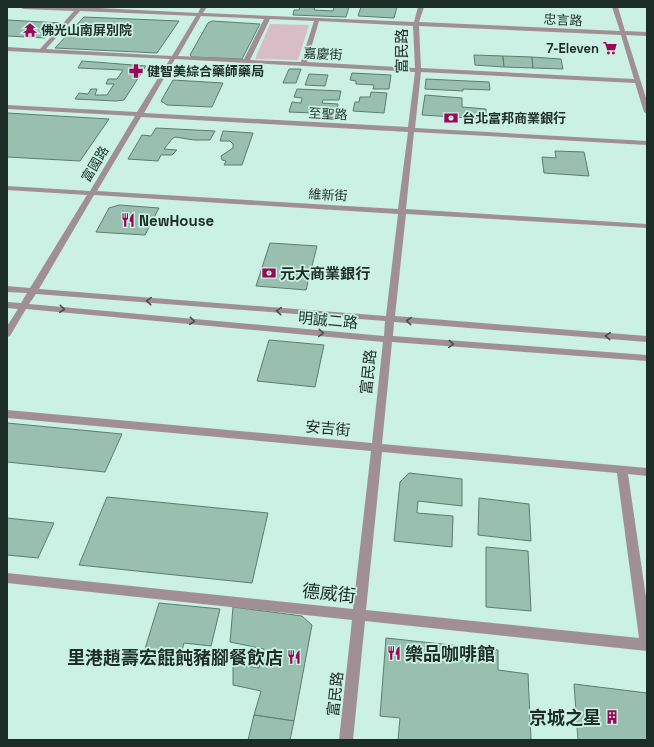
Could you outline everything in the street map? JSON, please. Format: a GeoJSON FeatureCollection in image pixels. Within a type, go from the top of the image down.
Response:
{"type":"FeatureCollection","features":[{"type":"Feature","properties":{"kind":"street","name":"忠言路"},"geometry":{"type":"LineString","coordinates":[[23,7],[647,34]]}},
{"type":"Feature","properties":{"kind":"street"},"geometry":{"type":"LineString","coordinates":[[162,7],[171,14]]}},
{"type":"Feature","properties":{"kind":"street","name":"富國路"},"geometry":{"type":"LineString","coordinates":[[7,334],[204,7]]}},
{"type":"Feature","properties":{"kind":"street","name":"富民路"},"geometry":{"type":"LineString","coordinates":[[346,740],[358,614],[418,70],[416,24],[420,7]]}},
{"type":"Feature","properties":{"kind":"street"},"geometry":{"type":"LineString","coordinates":[[614,7],[647,112]]}},
{"type":"Feature","properties":{"kind":"street"},"geometry":{"type":"LineString","coordinates":[[41,51],[79,10]]}},
{"type":"Feature","properties":{"kind":"street"},"geometry":{"type":"LineString","coordinates":[[246,61],[268,17]]}},
{"type":"Feature","properties":{"kind":"street"},"geometry":{"type":"LineString","coordinates":[[303,64],[317,20]]}},
{"type":"Feature","properties":{"kind":"street","name":"嘉慶街"},"geometry":{"type":"LineString","coordinates":[[7,49],[637,81]]}},
{"type":"Feature","properties":{"kind":"street","name":"至聖路"},"geometry":{"type":"LineString","coordinates":[[7,107],[647,143]]}},
{"type":"Feature","properties":{"kind":"street","name":"維新街"},"geometry":{"type":"LineString","coordinates":[[7,188],[647,226]]}},
{"type":"Feature","properties":{"kind":"street","name":"明誠二路"},"geometry":{"type":"LineString","coordinates":[[7,289],[647,339]]}},
{"type":"Feature","properties":{"kind":"street","name":"明誠二路"},"geometry":{"type":"LineString","coordinates":[[7,305],[388,339],[647,358]]}},
{"type":"Feature","properties":{"kind":"street","name":"安吉街"},"geometry":{"type":"LineString","coordinates":[[7,414],[647,472]]}},
{"type":"Feature","properties":{"kind":"street"},"geometry":{"type":"LineString","coordinates":[[622,469],[647,644]]}},
{"type":"Feature","properties":{"kind":"street","name":"德威街"},"geometry":{"type":"LineString","coordinates":[[7,578],[647,644]]}},
{"type":"Feature","properties":{"kind":"shaded area"},"geometry":{"type":"Polygon","coordinates":[[[270,24],[309,25],[298,60],[255,59],[270,24]]]}},
{"type":"Feature","properties":{"kind":"building"},"geometry":{"type":"Polygon","coordinates":[[[300,7],[315,7],[314,10],[333,11],[334,7],[349,7],[346,17],[293,15],[294,10],[299,10],[300,7]]]}},
{"type":"Feature","properties":{"kind":"building"},"geometry":{"type":"Polygon","coordinates":[[[361,7],[397,7],[394,18],[358,16],[361,7]]]}},
{"type":"Feature","properties":{"kind":"building"},"geometry":{"type":"Polygon","coordinates":[[[84,17],[179,21],[157,53],[55,48],[84,17]]]}},
{"type":"Feature","properties":{"kind":"building","name":"佛光山南屏別院"},"geometry":{"type":"Polygon","coordinates":[[[7,20],[61,23],[45,38],[7,36],[7,20]]]}},
{"type":"Feature","properties":{"kind":"building"},"geometry":{"type":"Polygon","coordinates":[[[212,21],[260,24],[242,59],[192,57],[190,55],[208,23],[212,21]]]}},
{"type":"Feature","properties":{"kind":"building"},"geometry":{"type":"Polygon","coordinates":[[[474,55],[503,56],[504,67],[475,65],[474,55]]]}},
{"type":"Feature","properties":{"kind":"building"},"geometry":{"type":"Polygon","coordinates":[[[503,56],[532,57],[533,68],[504,67],[503,56]]]}},
{"type":"Feature","properties":{"kind":"building"},"geometry":{"type":"Polygon","coordinates":[[[532,57],[561,59],[563,69],[533,68],[532,57]]]}},
{"type":"Feature","properties":{"kind":"building"},"geometry":{"type":"Polygon","coordinates":[[[82,61],[146,66],[124,100],[75,99],[79,93],[88,94],[91,89],[97,89],[95,95],[107,95],[114,84],[106,84],[108,79],[117,79],[123,70],[78,68],[82,61]]]}},
{"type":"Feature","properties":{"kind":"building"},"geometry":{"type":"Polygon","coordinates":[[[289,69],[301,69],[296,83],[283,83],[289,69]]]}},
{"type":"Feature","properties":{"kind":"building"},"geometry":{"type":"Polygon","coordinates":[[[352,73],[391,75],[389,89],[373,89],[374,85],[356,84],[356,81],[350,80],[352,73]]]}},
{"type":"Feature","properties":{"kind":"building"},"geometry":{"type":"Polygon","coordinates":[[[309,74],[328,75],[325,86],[305,85],[309,74]]]}},
{"type":"Feature","properties":{"kind":"building"},"geometry":{"type":"Polygon","coordinates":[[[426,79],[489,82],[490,90],[463,89],[463,91],[425,89],[426,79]]]}},
{"type":"Feature","properties":{"kind":"building"},"geometry":{"type":"Polygon","coordinates":[[[173,80],[223,83],[212,107],[167,105],[161,101],[173,80]]]}},
{"type":"Feature","properties":{"kind":"building"},"geometry":{"type":"Polygon","coordinates":[[[297,89],[341,91],[339,100],[323,100],[322,103],[338,104],[336,114],[289,112],[292,102],[301,103],[302,98],[294,97],[297,89]]]}},
{"type":"Feature","properties":{"kind":"building"},"geometry":{"type":"Polygon","coordinates":[[[371,92],[387,93],[384,113],[353,111],[355,102],[359,102],[360,97],[370,97],[371,92]]]}},
{"type":"Feature","properties":{"kind":"building"},"geometry":{"type":"Polygon","coordinates":[[[425,95],[462,98],[462,107],[486,109],[486,119],[422,115],[425,95]]]}},
{"type":"Feature","properties":{"kind":"building"},"geometry":{"type":"Polygon","coordinates":[[[7,113],[109,119],[80,161],[7,157],[7,113]]]}},
{"type":"Feature","properties":{"kind":"building"},"geometry":{"type":"Polygon","coordinates":[[[156,128],[215,131],[210,140],[194,140],[175,137],[164,149],[177,150],[172,155],[161,155],[158,161],[128,159],[142,135],[151,136],[156,128]]]}},
{"type":"Feature","properties":{"kind":"building"},"geometry":{"type":"Polygon","coordinates":[[[223,131],[253,133],[242,165],[224,165],[226,161],[222,160],[221,156],[233,148],[233,144],[230,141],[220,141],[223,131]]]}},
{"type":"Feature","properties":{"kind":"building"},"geometry":{"type":"Polygon","coordinates":[[[555,151],[584,152],[589,176],[544,173],[542,157],[556,158],[555,151]]]}},
{"type":"Feature","properties":{"kind":"building","name":"NewHouse"},"geometry":{"type":"Polygon","coordinates":[[[119,205],[159,208],[145,235],[96,232],[109,208],[119,205]]]}},
{"type":"Feature","properties":{"kind":"building"},"geometry":{"type":"Polygon","coordinates":[[[270,243],[317,246],[306,290],[256,286],[270,243]]]}},
{"type":"Feature","properties":{"kind":"building"},"geometry":{"type":"Polygon","coordinates":[[[269,340],[324,345],[315,387],[257,381],[269,340]]]}},
{"type":"Feature","properties":{"kind":"building"},"geometry":{"type":"Polygon","coordinates":[[[7,423],[122,434],[105,472],[7,462],[7,423]]]}},
{"type":"Feature","properties":{"kind":"building"},"geometry":{"type":"Polygon","coordinates":[[[409,473],[462,479],[462,506],[418,501],[417,513],[453,516],[452,547],[394,541],[400,482],[409,473]]]}},
{"type":"Feature","properties":{"kind":"building"},"geometry":{"type":"Polygon","coordinates":[[[107,497],[268,513],[252,583],[79,565],[107,497]]]}},
{"type":"Feature","properties":{"kind":"building"},"geometry":{"type":"Polygon","coordinates":[[[479,498],[529,504],[531,541],[478,535],[479,498]]]}},
{"type":"Feature","properties":{"kind":"building"},"geometry":{"type":"Polygon","coordinates":[[[7,518],[54,523],[38,558],[7,555],[7,518]]]}},
{"type":"Feature","properties":{"kind":"building"},"geometry":{"type":"Polygon","coordinates":[[[486,547],[528,551],[531,611],[486,607],[486,547]]]}},
{"type":"Feature","properties":{"kind":"building"},"geometry":{"type":"Polygon","coordinates":[[[159,603],[220,609],[211,646],[184,643],[178,666],[141,662],[159,603]]]}},
{"type":"Feature","properties":{"kind":"building"},"geometry":{"type":"Polygon","coordinates":[[[233,607],[302,616],[312,625],[294,721],[254,715],[261,691],[233,685],[233,664],[259,668],[264,649],[230,642],[233,607]]]}},
{"type":"Feature","properties":{"kind":"building"},"geometry":{"type":"Polygon","coordinates":[[[386,638],[498,650],[498,670],[528,674],[531,740],[398,740],[400,718],[380,716],[386,638]]]}},
{"type":"Feature","properties":{"kind":"building","name":"京城之星"},"geometry":{"type":"Polygon","coordinates":[[[574,684],[647,693],[647,740],[578,740],[574,684]]]}},
{"type":"Feature","properties":{"kind":"building"},"geometry":{"type":"Polygon","coordinates":[[[254,715],[294,721],[290,740],[248,740],[254,715]]]}},
{"type":"Feature","properties":{"kind":"place","name":"佛光山南屏別院"},"geometry":{"type":"Point","coordinates":[30,30]}},
{"type":"Feature","properties":{"kind":"place","name":"7-Eleven"},"geometry":{"type":"Point","coordinates":[610,48]}},
{"type":"Feature","properties":{"kind":"place","name":"健智美綜合藥師藥局"},"geometry":{"type":"Point","coordinates":[136,71]}},
{"type":"Feature","properties":{"kind":"place","name":"台北富邦商業銀行"},"geometry":{"type":"Point","coordinates":[451,118]}},
{"type":"Feature","properties":{"kind":"place","name":"NewHouse"},"geometry":{"type":"Point","coordinates":[128,220]}},
{"type":"Feature","properties":{"kind":"place","name":"元大商業銀行"},"geometry":{"type":"Point","coordinates":[269,273]}},
{"type":"Feature","properties":{"kind":"place","name":"樂品咖啡館"},"geometry":{"type":"Point","coordinates":[394,653]}},
{"type":"Feature","properties":{"kind":"place","name":"里港趙壽宏餛飩豬腳餐飲店"},"geometry":{"type":"Point","coordinates":[294,657]}},
{"type":"Feature","properties":{"kind":"place","name":"京城之星"},"geometry":{"type":"Point","coordinates":[612,717]}}]}
